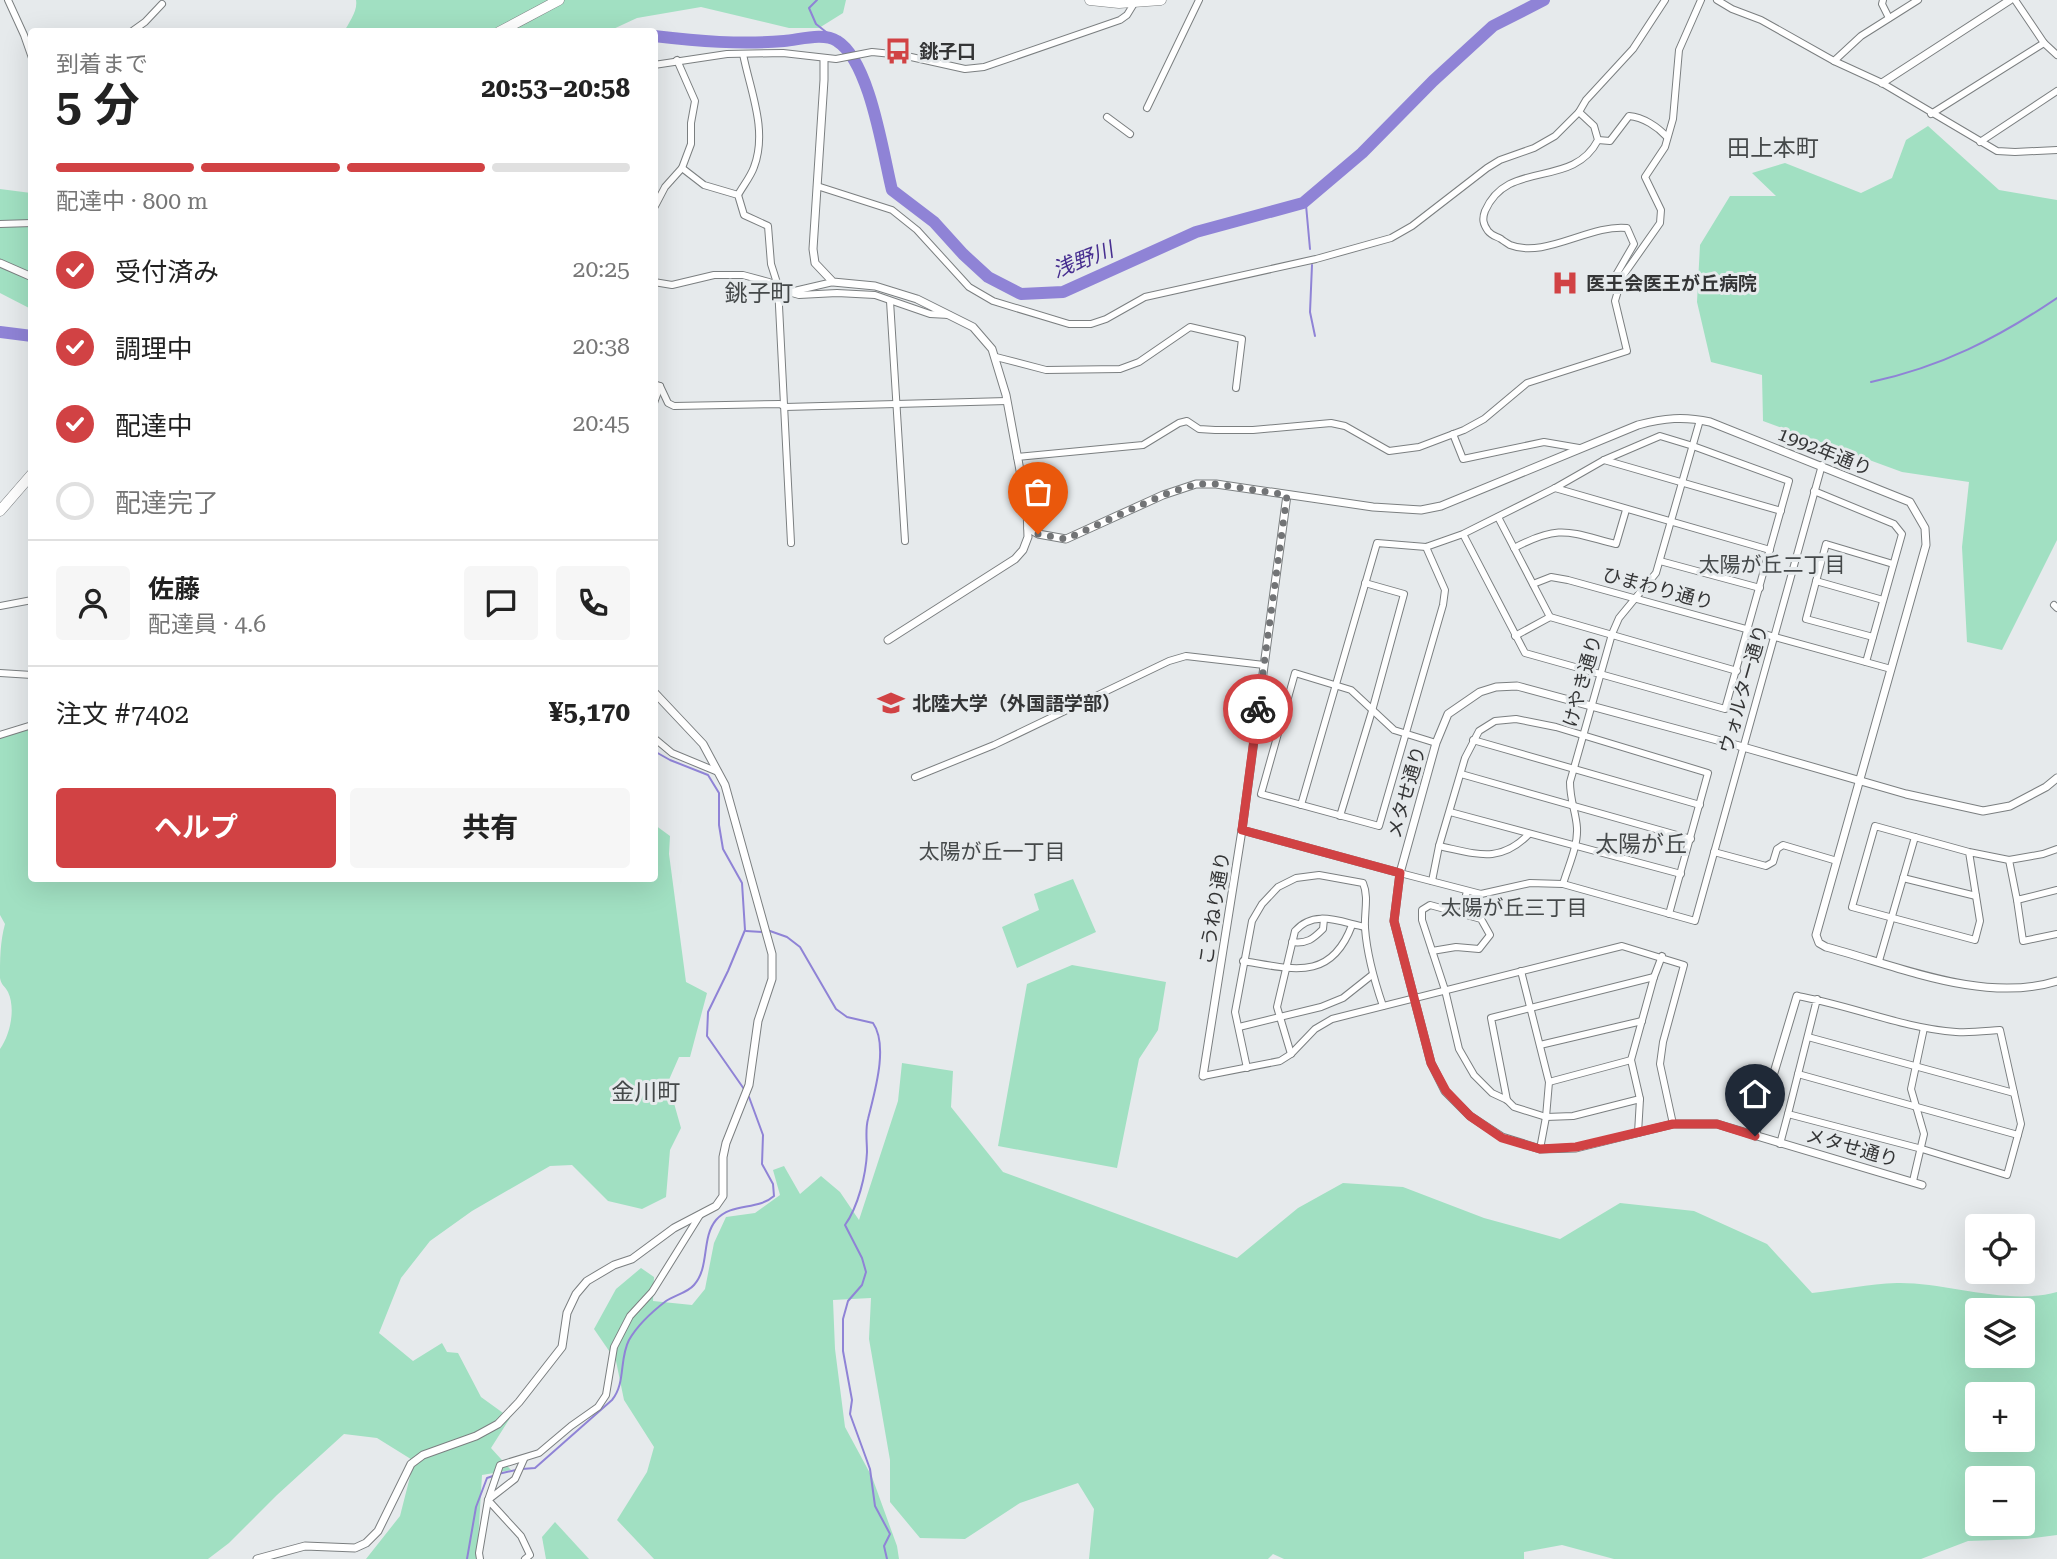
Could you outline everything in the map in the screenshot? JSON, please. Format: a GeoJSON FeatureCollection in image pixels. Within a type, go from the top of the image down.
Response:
{"type":"FeatureCollection","features":[{"type":"Feature","properties":{"kind":"main road"},"geometry":{"type":"LineString","coordinates":[[506,28],[559,0]]}},
{"type":"Feature","properties":{"kind":"main road"},"geometry":{"type":"LineString","coordinates":[[1090,0],[1161,0]]}},
{"type":"Feature","properties":{"kind":"main road"},"geometry":{"type":"LineString","coordinates":[[0,511],[28,479]]}},
{"type":"Feature","properties":{"kind":"street"},"geometry":{"type":"LineString","coordinates":[[8,0],[28,46]]}},
{"type":"Feature","properties":{"kind":"street"},"geometry":{"type":"LineString","coordinates":[[1147,108],[1199,0]]}},
{"type":"Feature","properties":{"kind":"street"},"geometry":{"type":"LineString","coordinates":[[817,186],[892,210],[917,230],[969,287],[993,301],[1069,324],[1091,324],[1145,298],[1317,259],[1391,238],[1412,226],[1500,160],[1534,148],[1555,136],[1579,113],[1586,100],[1633,49],[1665,0]]}},
{"type":"Feature","properties":{"kind":"street"},"geometry":{"type":"LineString","coordinates":[[1017,457],[1143,445],[1187,421],[1199,429],[1215,430],[1252,430],[1331,423],[1345,426],[1389,451],[1419,447],[1484,419],[1527,383],[1627,351],[1615,301],[1622,277],[1660,223],[1661,210],[1645,177],[1665,147],[1673,119],[1679,50],[1700,0]]}},
{"type":"Feature","properties":{"kind":"street"},"geometry":{"type":"LineString","coordinates":[[1717,0],[1882,83],[1997,151],[2057,150]]}},
{"type":"Feature","properties":{"kind":"street"},"geometry":{"type":"LineString","coordinates":[[1883,0],[1882,4],[1889,18]]}},
{"type":"Feature","properties":{"kind":"street"},"geometry":{"type":"LineString","coordinates":[[1834,61],[1861,36],[1918,0]]}},
{"type":"Feature","properties":{"kind":"street"},"geometry":{"type":"LineString","coordinates":[[1882,83],[2010,0]]}},
{"type":"Feature","properties":{"kind":"street"},"geometry":{"type":"LineString","coordinates":[[2015,0],[2044,43],[2057,55]]}},
{"type":"Feature","properties":{"kind":"street"},"geometry":{"type":"LineString","coordinates":[[658,64],[743,54],[783,53],[836,59],[872,52],[902,55],[965,69],[984,67],[1120,20],[1127,15],[1135,2]]}},
{"type":"Feature","properties":{"kind":"street"},"geometry":{"type":"LineString","coordinates":[[137,28],[162,4]]}},
{"type":"Feature","properties":{"kind":"street"},"geometry":{"type":"LineString","coordinates":[[1931,114],[2044,43]]}},
{"type":"Feature","properties":{"kind":"street"},"geometry":{"type":"LineString","coordinates":[[743,54],[754,92],[759,145],[754,167],[738,195],[744,215],[768,226],[771,264],[778,286],[791,543]]}},
{"type":"Feature","properties":{"kind":"street"},"geometry":{"type":"LineString","coordinates":[[824,59],[813,256],[815,263],[833,282]]}},
{"type":"Feature","properties":{"kind":"street"},"geometry":{"type":"LineString","coordinates":[[658,201],[682,168],[691,144],[695,101],[677,60]]}},
{"type":"Feature","properties":{"kind":"street"},"geometry":{"type":"LineString","coordinates":[[1980,142],[2057,91]]}},
{"type":"Feature","properties":{"kind":"street"},"geometry":{"type":"LineString","coordinates":[[1579,113],[1594,125],[1598,140],[1592,151],[1555,173],[1528,176],[1499,190],[1485,210],[1482,220],[1493,236],[1510,245],[1525,248],[1545,246],[1613,227],[1627,228],[1634,244],[1616,275],[1622,277]]}},
{"type":"Feature","properties":{"kind":"street"},"geometry":{"type":"LineString","coordinates":[[1598,140],[1611,141],[1629,116],[1659,129],[1667,137]]}},
{"type":"Feature","properties":{"kind":"street"},"geometry":{"type":"LineString","coordinates":[[1107,117],[1130,134]]}},
{"type":"Feature","properties":{"kind":"street"},"geometry":{"type":"LineString","coordinates":[[682,168],[704,185],[738,195]]}},
{"type":"Feature","properties":{"kind":"street"},"geometry":{"type":"LineString","coordinates":[[0,224],[28,223]]}},
{"type":"Feature","properties":{"kind":"street"},"geometry":{"type":"LineString","coordinates":[[0,263],[28,275]]}},
{"type":"Feature","properties":{"kind":"street"},"geometry":{"type":"LineString","coordinates":[[658,283],[672,285],[714,275],[743,275],[799,295],[875,295],[930,314],[954,316]]}},
{"type":"Feature","properties":{"kind":"street"},"geometry":{"type":"LineString","coordinates":[[790,292],[833,282],[875,286],[917,299],[954,316],[980,333],[996,356],[1027,508],[1028,528],[1023,550],[1014,559],[888,640]]}},
{"type":"Feature","properties":{"kind":"street"},"geometry":{"type":"LineString","coordinates":[[890,301],[905,541]]}},
{"type":"Feature","properties":{"kind":"street"},"geometry":{"type":"LineString","coordinates":[[996,356],[1046,370],[1121,369],[1139,362],[1190,327],[1242,339],[1236,388]]}},
{"type":"Feature","properties":{"kind":"street"},"geometry":{"type":"LineString","coordinates":[[658,387],[668,403],[674,406],[780,404],[785,407],[1007,401]]}},
{"type":"Feature","properties":{"kind":"street","name":"1992年通り"},"geometry":{"type":"LineString","coordinates":[[1028,528],[1038,534],[1066,539],[1163,495],[1196,484],[1216,484],[1373,507],[1421,510],[1441,506],[1657,420],[1685,416],[1822,466],[1910,502],[1925,528],[1926,545],[1816,935],[1819,943],[1880,961]]}},
{"type":"Feature","properties":{"kind":"street","name":"けやき通り"},"geometry":{"type":"LineString","coordinates":[[1563,884],[1577,832],[1571,805],[1570,782],[1612,634],[1619,618],[1656,573],[1700,420]]}},
{"type":"Feature","properties":{"kind":"street"},"geometry":{"type":"LineString","coordinates":[[1453,434],[1463,459],[1544,442],[1581,449]]}},
{"type":"Feature","properties":{"kind":"street"},"geometry":{"type":"LineString","coordinates":[[1301,805],[1377,543],[1426,547],[1463,534],[1604,460],[1660,436],[1789,481],[1725,709],[1525,653],[1463,534]]}},
{"type":"Feature","properties":{"kind":"street"},"geometry":{"type":"LineString","coordinates":[[1604,460],[1781,511]]}},
{"type":"Feature","properties":{"kind":"street","name":"ウォルター通り"},"geometry":{"type":"LineString","coordinates":[[1669,914],[1695,921],[1822,466]]}},
{"type":"Feature","properties":{"kind":"street"},"geometry":{"type":"LineString","coordinates":[[1555,488],[1770,551]]}},
{"type":"Feature","properties":{"kind":"street"},"geometry":{"type":"LineString","coordinates":[[1814,491],[1894,524],[1902,534],[1866,662]]}},
{"type":"Feature","properties":{"kind":"street","name":"こうねり通り"},"geometry":{"type":"LineString","coordinates":[[1203,1076],[1242,830],[1287,495]]}},
{"type":"Feature","properties":{"kind":"street"},"geometry":{"type":"LineString","coordinates":[[1514,548],[1540,535],[1564,531],[1616,544],[1626,510]]}},
{"type":"Feature","properties":{"kind":"street"},"geometry":{"type":"LineString","coordinates":[[1498,517],[1550,617]]}},
{"type":"Feature","properties":{"kind":"street"},"geometry":{"type":"LineString","coordinates":[[1873,637],[1806,619],[1826,544],[1893,564]]}},
{"type":"Feature","properties":{"kind":"street"},"geometry":{"type":"LineString","coordinates":[[1426,547],[1445,590],[1443,605],[1407,735],[1379,826],[1261,794],[1295,673],[1351,690],[1388,726],[1407,735],[1436,743]]}},
{"type":"Feature","properties":{"kind":"street"},"geometry":{"type":"LineString","coordinates":[[1660,561],[1760,588]]}},
{"type":"Feature","properties":{"kind":"street","name":"ひまわり通り"},"geometry":{"type":"LineString","coordinates":[[1533,584],[1551,578],[1891,669]]}},
{"type":"Feature","properties":{"kind":"street"},"geometry":{"type":"LineString","coordinates":[[1816,582],[1883,600]]}},
{"type":"Feature","properties":{"kind":"street"},"geometry":{"type":"LineString","coordinates":[[1340,816],[1404,594],[1365,583]]}},
{"type":"Feature","properties":{"kind":"street"},"geometry":{"type":"LineString","coordinates":[[0,606],[28,601]]}},
{"type":"Feature","properties":{"kind":"street"},"geometry":{"type":"LineString","coordinates":[[1515,636],[1550,617],[1737,671]]}},
{"type":"Feature","properties":{"kind":"street"},"geometry":{"type":"LineString","coordinates":[[915,777],[994,745],[1169,661],[1186,656],[1264,665]]}},
{"type":"Feature","properties":{"kind":"street"},"geometry":{"type":"LineString","coordinates":[[0,673],[28,675]]}},
{"type":"Feature","properties":{"kind":"street","name":"メタせ通り"},"geometry":{"type":"LineString","coordinates":[[1922,1185],[1717,1124],[1673,1124],[1576,1147],[1540,1149],[1502,1138],[1470,1116],[1446,1091],[1431,1063],[1394,921],[1400,873],[1436,743],[1448,714],[1480,692],[1496,687],[1517,686],[1906,794],[1983,811],[2010,806],[2046,787],[2057,778]]}},
{"type":"Feature","properties":{"kind":"street"},"geometry":{"type":"LineString","coordinates":[[257,1559],[305,1546],[355,1548],[366,1543],[388,1515],[411,1464],[423,1455],[476,1436],[498,1424],[519,1402],[562,1347],[568,1313],[576,1294],[587,1281],[614,1265],[632,1259],[674,1228],[716,1206],[723,1196],[723,1157],[726,1143],[750,1085],[758,1021],[772,979],[772,954],[725,785],[703,744],[658,696]]}},
{"type":"Feature","properties":{"kind":"street"},"geometry":{"type":"LineString","coordinates":[[1242,830],[1467,891],[1481,894],[1530,883],[1563,884],[1669,914],[1708,772],[1556,727],[1505,719],[1495,721],[1479,731],[1473,740],[1439,846],[1432,881]]}},
{"type":"Feature","properties":{"kind":"street"},"geometry":{"type":"LineString","coordinates":[[0,734],[28,726]]}},
{"type":"Feature","properties":{"kind":"street"},"geometry":{"type":"LineString","coordinates":[[1473,740],[1700,805]]}},
{"type":"Feature","properties":{"kind":"street"},"geometry":{"type":"LineString","coordinates":[[658,741],[672,753],[718,772]]}},
{"type":"Feature","properties":{"kind":"street"},"geometry":{"type":"LineString","coordinates":[[1461,774],[1690,839]]}},
{"type":"Feature","properties":{"kind":"street"},"geometry":{"type":"LineString","coordinates":[[1450,812],[1681,874]]}},
{"type":"Feature","properties":{"kind":"street"},"geometry":{"type":"LineString","coordinates":[[1969,852],[1980,921],[1976,940],[1852,907],[1875,826],[2009,860],[2057,849]]}},
{"type":"Feature","properties":{"kind":"street"},"geometry":{"type":"LineString","coordinates":[[1439,846],[1496,855],[1512,849],[1529,834]]}},
{"type":"Feature","properties":{"kind":"street"},"geometry":{"type":"LineString","coordinates":[[1915,836],[1880,961],[1958,984],[1991,990],[2037,988],[2057,981]]}},
{"type":"Feature","properties":{"kind":"street"},"geometry":{"type":"LineString","coordinates":[[1714,852],[1766,866],[1773,862],[1777,849],[1783,845],[1837,861]]}},
{"type":"Feature","properties":{"kind":"street"},"geometry":{"type":"LineString","coordinates":[[2009,860],[2023,941],[2057,934]]}},
{"type":"Feature","properties":{"kind":"street"},"geometry":{"type":"LineString","coordinates":[[1247,1068],[1235,1012],[1252,921],[1262,904],[1278,887],[1296,878],[1319,875],[1363,883],[1366,891],[1365,927],[1372,975],[1383,1006]]}},
{"type":"Feature","properties":{"kind":"street"},"geometry":{"type":"LineString","coordinates":[[1903,878],[1976,896]]}},
{"type":"Feature","properties":{"kind":"street"},"geometry":{"type":"LineString","coordinates":[[2017,900],[2057,890]]}},
{"type":"Feature","properties":{"kind":"street"},"geometry":{"type":"LineString","coordinates":[[1462,913],[1467,891]]}},
{"type":"Feature","properties":{"kind":"street"},"geometry":{"type":"LineString","coordinates":[[1432,951],[1456,947],[1479,949],[1490,935],[1481,919],[1430,905],[1422,910],[1422,920],[1432,951],[1445,990],[1459,1049],[1475,1075],[1492,1093],[1507,1100],[1514,1107],[1546,1117],[1573,1116],[1640,1099]]}},
{"type":"Feature","properties":{"kind":"street"},"geometry":{"type":"LineString","coordinates":[[1291,1054],[1277,1007],[1295,931],[1303,922],[1313,918],[1365,927]]}},
{"type":"Feature","properties":{"kind":"street"},"geometry":{"type":"LineString","coordinates":[[1293,942],[1302,943],[1313,939],[1323,929],[1324,919]]}},
{"type":"Feature","properties":{"kind":"street"},"geometry":{"type":"LineString","coordinates":[[1243,961],[1285,968],[1308,969],[1322,965],[1336,954],[1346,941],[1352,925]]}},
{"type":"Feature","properties":{"kind":"street"},"geometry":{"type":"LineString","coordinates":[[1203,1076],[1280,1061],[1291,1054],[1315,1029],[1332,1019],[1622,946],[1685,965],[1663,1042],[1660,1064],[1673,1124]]}},
{"type":"Feature","properties":{"kind":"street"},"geometry":{"type":"LineString","coordinates":[[1637,1133],[1640,1099],[1632,1060],[1662,956]]}},
{"type":"Feature","properties":{"kind":"street"},"geometry":{"type":"LineString","coordinates":[[1521,971],[1549,1082],[1540,1149]]}},
{"type":"Feature","properties":{"kind":"street"},"geometry":{"type":"LineString","coordinates":[[1239,1027],[1321,1007],[1343,998],[1372,975]]}},
{"type":"Feature","properties":{"kind":"street"},"geometry":{"type":"LineString","coordinates":[[1507,1100],[1491,1018],[1654,977]]}},
{"type":"Feature","properties":{"kind":"street"},"geometry":{"type":"LineString","coordinates":[[1755,1136],[1797,996],[1924,1028],[1959,1032],[2000,1030],[2021,1124],[2007,1175],[1922,1149],[1788,1114]]}},
{"type":"Feature","properties":{"kind":"street"},"geometry":{"type":"LineString","coordinates":[[1780,1144],[1817,999]]}},
{"type":"Feature","properties":{"kind":"street"},"geometry":{"type":"LineString","coordinates":[[1540,1045],[1642,1021]]}},
{"type":"Feature","properties":{"kind":"street"},"geometry":{"type":"LineString","coordinates":[[1913,1181],[1924,1134],[1911,1088],[1924,1028]]}},
{"type":"Feature","properties":{"kind":"street"},"geometry":{"type":"LineString","coordinates":[[1808,1037],[2014,1093]]}},
{"type":"Feature","properties":{"kind":"street"},"geometry":{"type":"LineString","coordinates":[[1549,1082],[1632,1060]]}},
{"type":"Feature","properties":{"kind":"street"},"geometry":{"type":"LineString","coordinates":[[1798,1074],[2018,1135]]}},
{"type":"Feature","properties":{"kind":"street"},"geometry":{"type":"LineString","coordinates":[[480,1559],[488,1500],[500,1465],[522,1462],[539,1453],[598,1407],[606,1395],[614,1347],[630,1316],[652,1292],[699,1215]]}},
{"type":"Feature","properties":{"kind":"street"},"geometry":{"type":"LineString","coordinates":[[488,1500],[516,1475],[522,1462]]}},
{"type":"Feature","properties":{"kind":"street"},"geometry":{"type":"LineString","coordinates":[[488,1500],[521,1536],[530,1555],[525,1559]]}},
{"type":"Feature","properties":{"kind":"green space"},"geometry":{"type":"Polygon","coordinates":[[[356,0],[846,0],[843,13],[819,28],[789,28],[701,7],[637,18],[615,28],[346,28],[356,0]]]}},
{"type":"Feature","properties":{"kind":"green space"},"geometry":{"type":"Polygon","coordinates":[[[1928,126],[1999,190],[2057,200],[2057,540],[2002,650],[1967,642],[1962,547],[1969,482],[1902,472],[1763,421],[1762,375],[1711,362],[1697,302],[1700,245],[1730,196],[1776,196],[1752,173],[1785,163],[1861,193],[1892,178],[1906,140],[1928,126]]]}},
{"type":"Feature","properties":{"kind":"green space"},"geometry":{"type":"Polygon","coordinates":[[[0,189],[28,193],[28,307],[0,293],[0,189]]]}},
{"type":"Feature","properties":{"kind":"green space"},"geometry":{"type":"Polygon","coordinates":[[[28,728],[28,882],[658,882],[658,827],[670,836],[669,854],[686,982],[707,993],[690,1057],[679,1057],[668,1082],[681,1128],[670,1150],[666,1197],[642,1209],[608,1201],[572,1165],[550,1166],[472,1211],[430,1241],[401,1278],[379,1333],[413,1361],[442,1343],[447,1352],[458,1353],[481,1397],[510,1418],[491,1448],[511,1470],[482,1475],[477,1559],[366,1559],[400,1516],[414,1461],[377,1438],[344,1434],[229,1543],[208,1559],[0,1559],[0,1049],[7,1037],[12,1006],[0,978],[1,944],[5,924],[0,915],[0,733],[28,728]]]}},
{"type":"Feature","properties":{"kind":"green space"},"geometry":{"type":"Polygon","coordinates":[[[1073,879],[1096,932],[1017,968],[1002,927],[1039,910],[1034,894],[1073,879]]]}},
{"type":"Feature","properties":{"kind":"green space"},"geometry":{"type":"Polygon","coordinates":[[[1072,965],[1166,982],[1158,1030],[1139,1059],[1117,1168],[998,1146],[1027,984],[1072,965]]]}},
{"type":"Feature","properties":{"kind":"green space"},"geometry":{"type":"Polygon","coordinates":[[[902,1063],[953,1071],[951,1107],[1003,1172],[1237,1258],[1298,1208],[1343,1183],[1403,1187],[1484,1218],[1560,1239],[1620,1203],[1694,1211],[1767,1244],[1812,1293],[1897,1283],[1998,1295],[2038,1296],[2057,1292],[2057,1535],[1968,1541],[1921,1559],[1614,1559],[1562,1545],[1524,1552],[1524,1559],[1284,1559],[1273,1554],[1268,1559],[1089,1559],[1094,1509],[1078,1483],[1020,1503],[965,1539],[920,1538],[890,1502],[890,1460],[869,1339],[871,1298],[833,1300],[835,1349],[845,1427],[872,1477],[897,1546],[899,1559],[654,1559],[617,1520],[647,1472],[654,1447],[624,1400],[616,1361],[594,1329],[616,1289],[641,1268],[654,1277],[653,1301],[692,1305],[705,1289],[714,1243],[726,1217],[755,1213],[780,1195],[773,1170],[784,1166],[800,1194],[821,1176],[840,1192],[859,1220],[898,1101],[902,1063]]]}},
{"type":"Feature","properties":{"kind":"green space"},"geometry":{"type":"Polygon","coordinates":[[[555,1522],[589,1559],[546,1559],[542,1537],[555,1522]]]}},
{"type":"Feature","properties":{"kind":"waterway"},"geometry":{"type":"LineString","coordinates":[[817,0],[809,8],[816,24],[835,39]]}},
{"type":"Feature","properties":{"kind":"waterway","name":"浅野川"},"geometry":{"type":"LineString","coordinates":[[658,36],[735,42],[825,37],[837,41],[848,52],[867,87],[892,190],[934,222],[988,277],[1021,294],[1063,292],[1196,232],[1303,203],[1362,153],[1433,81],[1493,26],[1544,0]]}},
{"type":"Feature","properties":{"kind":"waterway"},"geometry":{"type":"LineString","coordinates":[[1303,203],[1306,205],[1310,249]]}},
{"type":"Feature","properties":{"kind":"waterway"},"geometry":{"type":"LineString","coordinates":[[1312,265],[1310,312],[1315,336]]}},
{"type":"Feature","properties":{"kind":"waterway"},"geometry":{"type":"LineString","coordinates":[[1871,382],[1921,368],[1968,349],[2013,326],[2057,298]]}},
{"type":"Feature","properties":{"kind":"waterway","name":"浅野川"},"geometry":{"type":"LineString","coordinates":[[0,332],[28,336]]}},
{"type":"Feature","properties":{"kind":"waterway"},"geometry":{"type":"LineString","coordinates":[[658,753],[708,775],[719,793],[719,825],[723,849],[742,883],[745,930],[708,1012],[707,1036],[744,1089]]}},
{"type":"Feature","properties":{"kind":"waterway"},"geometry":{"type":"LineString","coordinates":[[746,931],[762,932]]}},
{"type":"Feature","properties":{"kind":"waterway"},"geometry":{"type":"LineString","coordinates":[[770,931],[787,937],[800,947],[836,1009],[847,1017],[873,1023],[878,1033],[879,1070],[867,1127],[865,1171],[857,1200],[845,1225],[866,1272],[862,1285],[848,1301],[843,1319],[843,1351],[852,1400],[850,1414],[870,1469],[875,1506],[890,1534],[884,1546],[887,1559]]}},
{"type":"Feature","properties":{"kind":"waterway"},"geometry":{"type":"LineString","coordinates":[[522,1469],[535,1468],[612,1400],[621,1379],[629,1340],[661,1305],[694,1285],[702,1270],[708,1235],[716,1220],[729,1211],[760,1204],[774,1196],[773,1184],[762,1164],[763,1135],[749,1097]]}},
{"type":"Feature","properties":{"kind":"waterway"},"geometry":{"type":"LineString","coordinates":[[498,1474],[516,1470]]}},
{"type":"Feature","properties":{"kind":"waterway"},"geometry":{"type":"LineString","coordinates":[[467,1559],[476,1507],[487,1478],[493,1476]]}},
{"type":"Feature","properties":{"kind":"way so far"},"geometry":{"type":"LineString","coordinates":[[1038,534],[1066,539],[1163,495],[1196,484],[1216,484],[1287,495],[1258,709]]}},
{"type":"Feature","properties":{"kind":"place","name":"銚子口"},"geometry":{"type":"Point","coordinates":[898,51]}},
{"type":"Feature","properties":{"kind":"place","name":"医王会医王が丘病院"},"geometry":{"type":"Point","coordinates":[1565,283]}},
{"type":"Feature","properties":{"kind":"place","name":"北陸大学（外国語学部）"},"geometry":{"type":"Point","coordinates":[891,703]}},
{"type":"Feature","properties":{"kind":"district","name":"田上本町"},"geometry":{"type":"Point","coordinates":[1773,148]}},
{"type":"Feature","properties":{"kind":"district","name":"銚子町"},"geometry":{"type":"Point","coordinates":[759,293]}},
{"type":"Feature","properties":{"kind":"district","name":"太陽が丘二丁目"},"geometry":{"type":"Point","coordinates":[1772,565]}},
{"type":"Feature","properties":{"kind":"district","name":"太陽が丘"},"geometry":{"type":"Point","coordinates":[1641,844]}},
{"type":"Feature","properties":{"kind":"district","name":"太陽が丘一丁目"},"geometry":{"type":"Point","coordinates":[992,852]}},
{"type":"Feature","properties":{"kind":"district","name":"太陽が丘三丁目"},"geometry":{"type":"Point","coordinates":[1514,908]}},
{"type":"Feature","properties":{"kind":"district","name":"金川町"},"geometry":{"type":"Point","coordinates":[646,1092]}},
{"type":"Feature","properties":{"kind":"route"},"geometry":{"type":"LineString","coordinates":[[1258,709],[1242,830],[1400,873],[1394,921],[1431,1063],[1446,1091],[1470,1116],[1502,1138],[1540,1149],[1576,1147],[1673,1124],[1717,1124],[1755,1136]]}}]}
